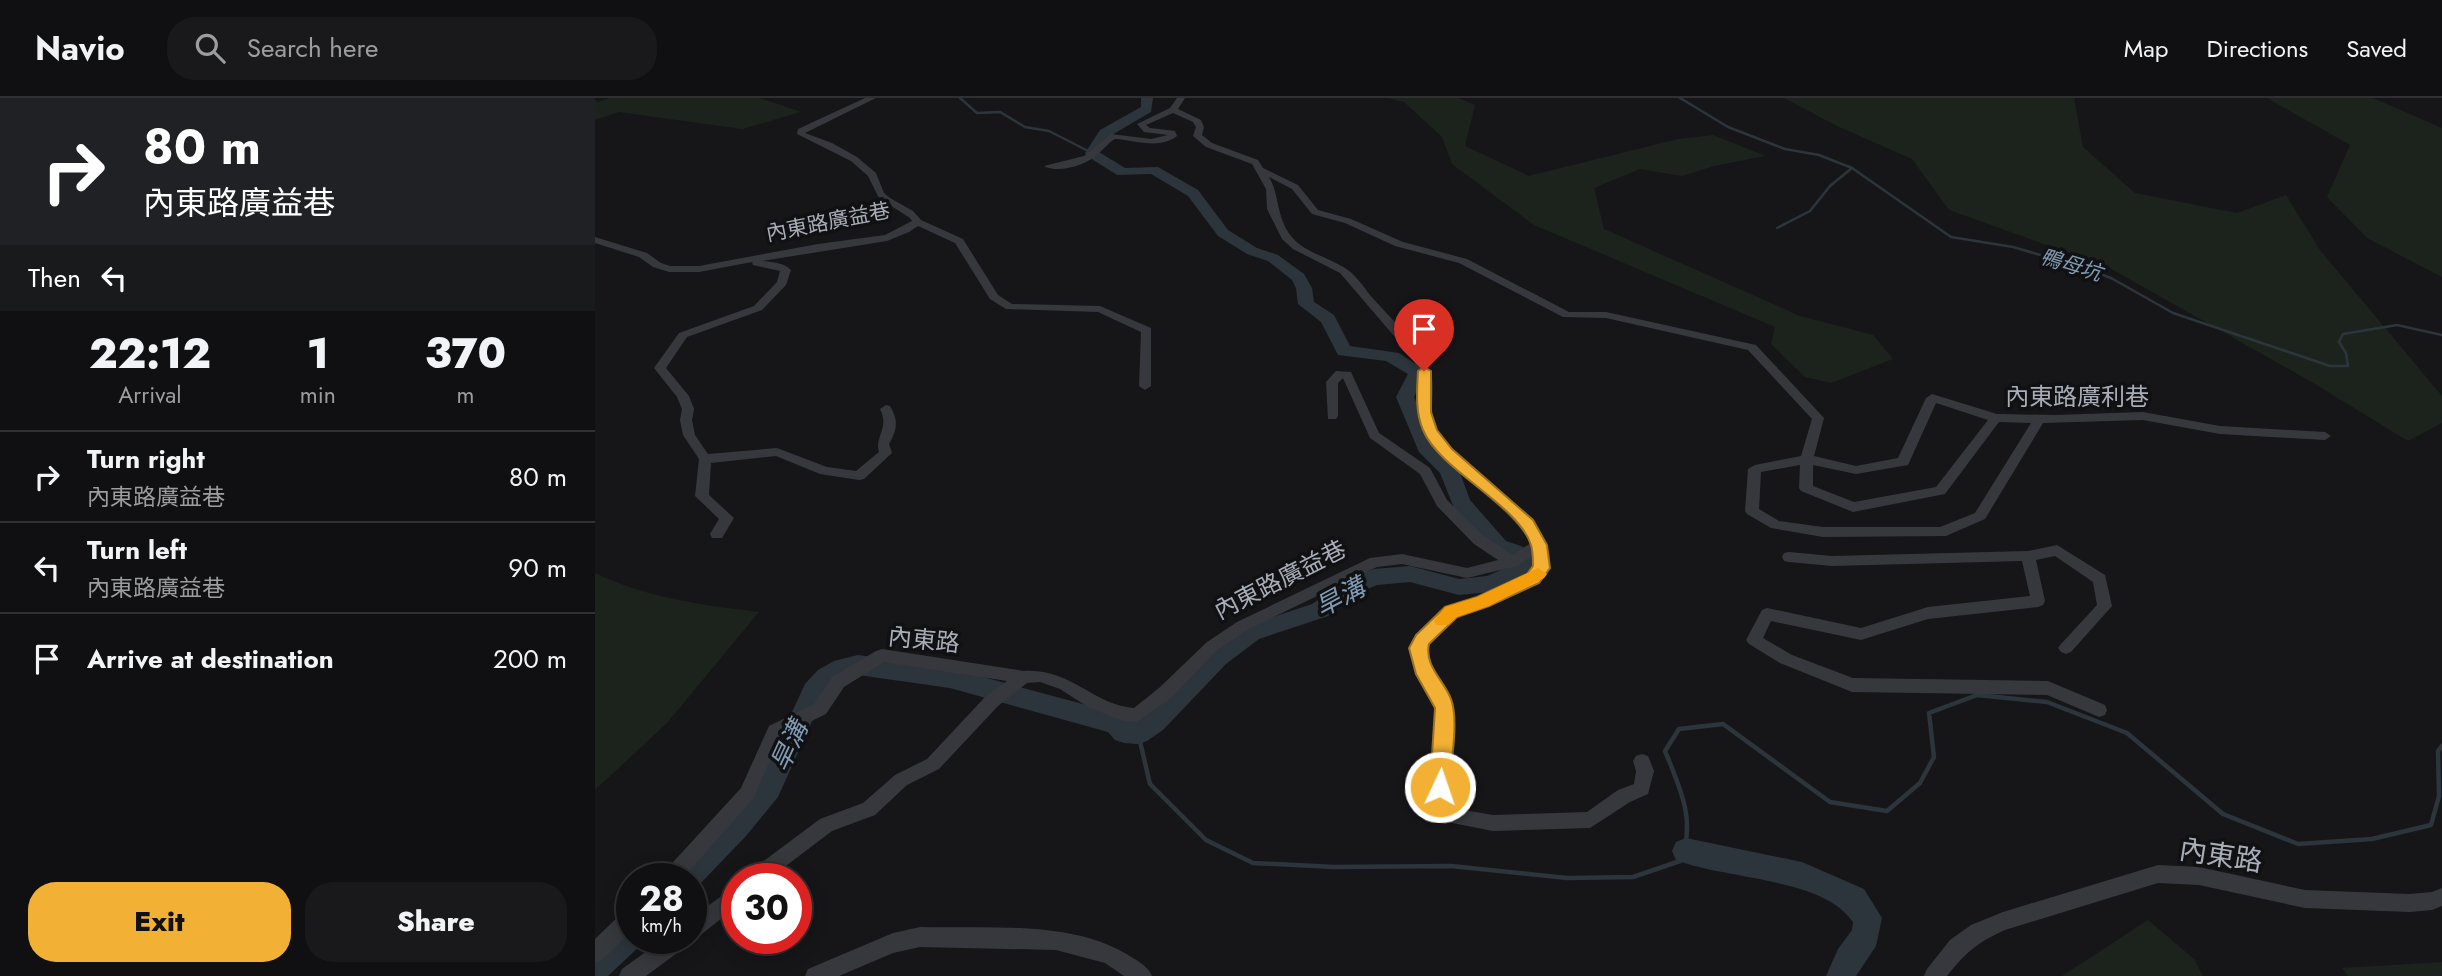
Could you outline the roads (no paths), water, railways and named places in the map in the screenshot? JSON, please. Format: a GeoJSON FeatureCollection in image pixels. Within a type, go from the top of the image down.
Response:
{"type":"FeatureCollection","features":[{"type":"Feature","properties":{"kind":"street","name":"內東路廣益巷"},"geometry":{"type":"LineString","coordinates":[[872,98],[807,125],[800,131],[801,134],[830,144],[869,172],[881,195],[908,209],[917,222],[959,241],[994,297],[1010,307],[1100,309],[1147,330],[1145,386]]}},
{"type":"Feature","properties":{"kind":"street"},"geometry":{"type":"LineString","coordinates":[[1049,166],[1064,166],[1093,154],[1104,141],[1114,136],[1149,142],[1165,140],[1173,136],[1172,133],[1147,130],[1141,124],[1177,104],[1197,120],[1200,127],[1197,136],[1205,143],[1255,162],[1271,189],[1272,209],[1286,237],[1297,247],[1344,271],[1416,355],[1424,371],[1424,412],[1430,432],[1447,452],[1527,524],[1539,545],[1542,568],[1538,574],[1483,602],[1451,612],[1422,640],[1418,648],[1425,674],[1442,698],[1444,708],[1438,813],[1493,823],[1591,820],[1624,796],[1642,789],[1645,771],[1642,761]]}},
{"type":"Feature","properties":{"kind":"street","name":"內東路廣利巷"},"geometry":{"type":"LineString","coordinates":[[1259,170],[1295,187],[1315,212],[1347,220],[1399,244],[1464,261],[1567,315],[1606,315],[1752,347],[1818,418],[1807,459],[1806,488],[1853,507],[1940,491],[1996,418],[2143,416],[2220,430],[2325,436]]}},
{"type":"Feature","properties":{"kind":"street","name":"內東路廣益巷"},"geometry":{"type":"LineString","coordinates":[[595,240],[674,270],[745,262],[818,247],[887,238],[917,222]]}},
{"type":"Feature","properties":{"kind":"street","name":"內東路廣益巷"},"geometry":{"type":"LineString","coordinates":[[705,459],[689,435],[686,420],[688,409],[683,396],[660,368],[684,335],[758,309],[782,283],[786,270],[779,266],[745,262]]}},
{"type":"Feature","properties":{"kind":"street"},"geometry":{"type":"LineString","coordinates":[[1332,416],[1332,382],[1340,374],[1347,375],[1374,435],[1425,471],[1442,503],[1479,540],[1512,562]]}},
{"type":"Feature","properties":{"kind":"street"},"geometry":{"type":"LineString","coordinates":[[1996,418],[1932,398],[1903,463],[1856,470],[1807,459],[1755,469],[1752,511],[1776,524],[1812,531],[1941,532],[1980,516],[2039,419]]}},
{"type":"Feature","properties":{"kind":"street"},"geometry":{"type":"LineString","coordinates":[[717,534],[727,519],[702,496],[705,459],[777,452],[825,471],[859,476],[886,453],[883,444],[889,435],[891,415],[886,409]]}},
{"type":"Feature","properties":{"kind":"street","name":"內東路廣益巷"},"geometry":{"type":"LineString","coordinates":[[1024,677],[1040,676],[1065,684],[1094,702],[1123,714],[1137,715],[1157,701],[1212,646],[1242,626],[1375,562],[1402,559],[1467,573],[1512,562],[1539,545]]}},
{"type":"Feature","properties":{"kind":"street"},"geometry":{"type":"LineString","coordinates":[[1789,557],[1832,561],[2028,556],[2057,550],[2100,579],[2105,606],[2066,648]]}},
{"type":"Feature","properties":{"kind":"street"},"geometry":{"type":"LineString","coordinates":[[2028,556],[2038,601],[1927,613],[1861,634],[1767,614],[1754,640],[1786,659],[1852,685],[2048,688],[2099,710]]}},
{"type":"Feature","properties":{"kind":"street","name":"內東路"},"geometry":{"type":"LineString","coordinates":[[684,863],[747,793],[775,731],[820,709],[838,682],[882,655],[1024,677]]}},
{"type":"Feature","properties":{"kind":"street"},"geometry":{"type":"LineString","coordinates":[[777,863],[826,825],[869,809],[901,780],[933,764],[992,701],[1024,677]]}},
{"type":"Feature","properties":{"kind":"street","name":"內東路"},"geometry":{"type":"LineString","coordinates":[[1934,976],[1957,947],[1977,932],[2015,917],[2158,874],[2199,876],[2305,899],[2410,903],[2442,897]]}},
{"type":"Feature","properties":{"kind":"street"},"geometry":{"type":"LineString","coordinates":[[707,917],[721,907]]}},
{"type":"Feature","properties":{"kind":"street"},"geometry":{"type":"LineString","coordinates":[[595,953],[616,933]]}},
{"type":"Feature","properties":{"kind":"street"},"geometry":{"type":"LineString","coordinates":[[815,976],[893,943],[920,937],[1055,940],[1109,954],[1142,976]]}},
{"type":"Feature","properties":{"kind":"street"},"geometry":{"type":"LineString","coordinates":[[629,976],[659,954]]}},
{"type":"Feature","properties":{"kind":"waterway"},"geometry":{"type":"LineString","coordinates":[[960,98],[977,113],[1000,112],[1025,127],[1049,131],[1092,153]]}},
{"type":"Feature","properties":{"kind":"waterway","name":"旱溝"},"geometry":{"type":"LineString","coordinates":[[702,863],[769,789],[814,691],[826,677],[842,668],[858,665],[950,678],[1116,724],[1124,732],[1138,733],[1154,723],[1218,657],[1251,633],[1320,610],[1357,584],[1374,577],[1410,574],[1459,587],[1490,584],[1524,569],[1527,560],[1513,551],[1499,547],[1461,503],[1449,470],[1429,452],[1405,397],[1417,373],[1392,357],[1344,351],[1328,319],[1306,304],[1304,288],[1298,277],[1273,258],[1252,251],[1223,233],[1193,193],[1153,170],[1122,172],[1092,153],[1105,133],[1147,109],[1147,98]]}},
{"type":"Feature","properties":{"kind":"waterway","name":"鴨母坑"},"geometry":{"type":"LineString","coordinates":[[1680,98],[1728,127],[1785,149],[1819,155],[1852,168]]}},
{"type":"Feature","properties":{"kind":"waterway"},"geometry":{"type":"LineString","coordinates":[[1777,228],[1810,211],[1830,186],[1852,168]]}},
{"type":"Feature","properties":{"kind":"waterway","name":"鴨母坑"},"geometry":{"type":"LineString","coordinates":[[1852,168],[1951,237],[2013,247],[2081,267],[2111,278],[2173,313],[2330,366],[2348,366],[2346,353],[2339,342],[2343,334],[2397,325],[2442,335]]}},
{"type":"Feature","properties":{"kind":"waterway"},"geometry":{"type":"LineString","coordinates":[[1138,733],[1150,784],[1206,840],[1253,863],[1334,867],[1451,866],[1567,878],[1633,877],[1680,861],[1685,847],[1687,819],[1681,792],[1665,751],[1679,729],[1723,724],[1830,802],[1887,811],[1920,783],[1934,757],[1929,713],[1977,695],[2047,702],[2127,733],[2223,814],[2298,844],[2372,839],[2431,825],[2439,796],[2438,751],[2442,746]]}},
{"type":"Feature","properties":{"kind":"waterway"},"geometry":{"type":"LineString","coordinates":[[1686,851],[1749,866],[1792,871],[1854,899],[1868,918],[1866,936],[1848,959],[1841,976]]}},
{"type":"Feature","properties":{"kind":"waterway","name":"旱溝"},"geometry":{"type":"LineString","coordinates":[[595,968],[616,949]]}}]}
